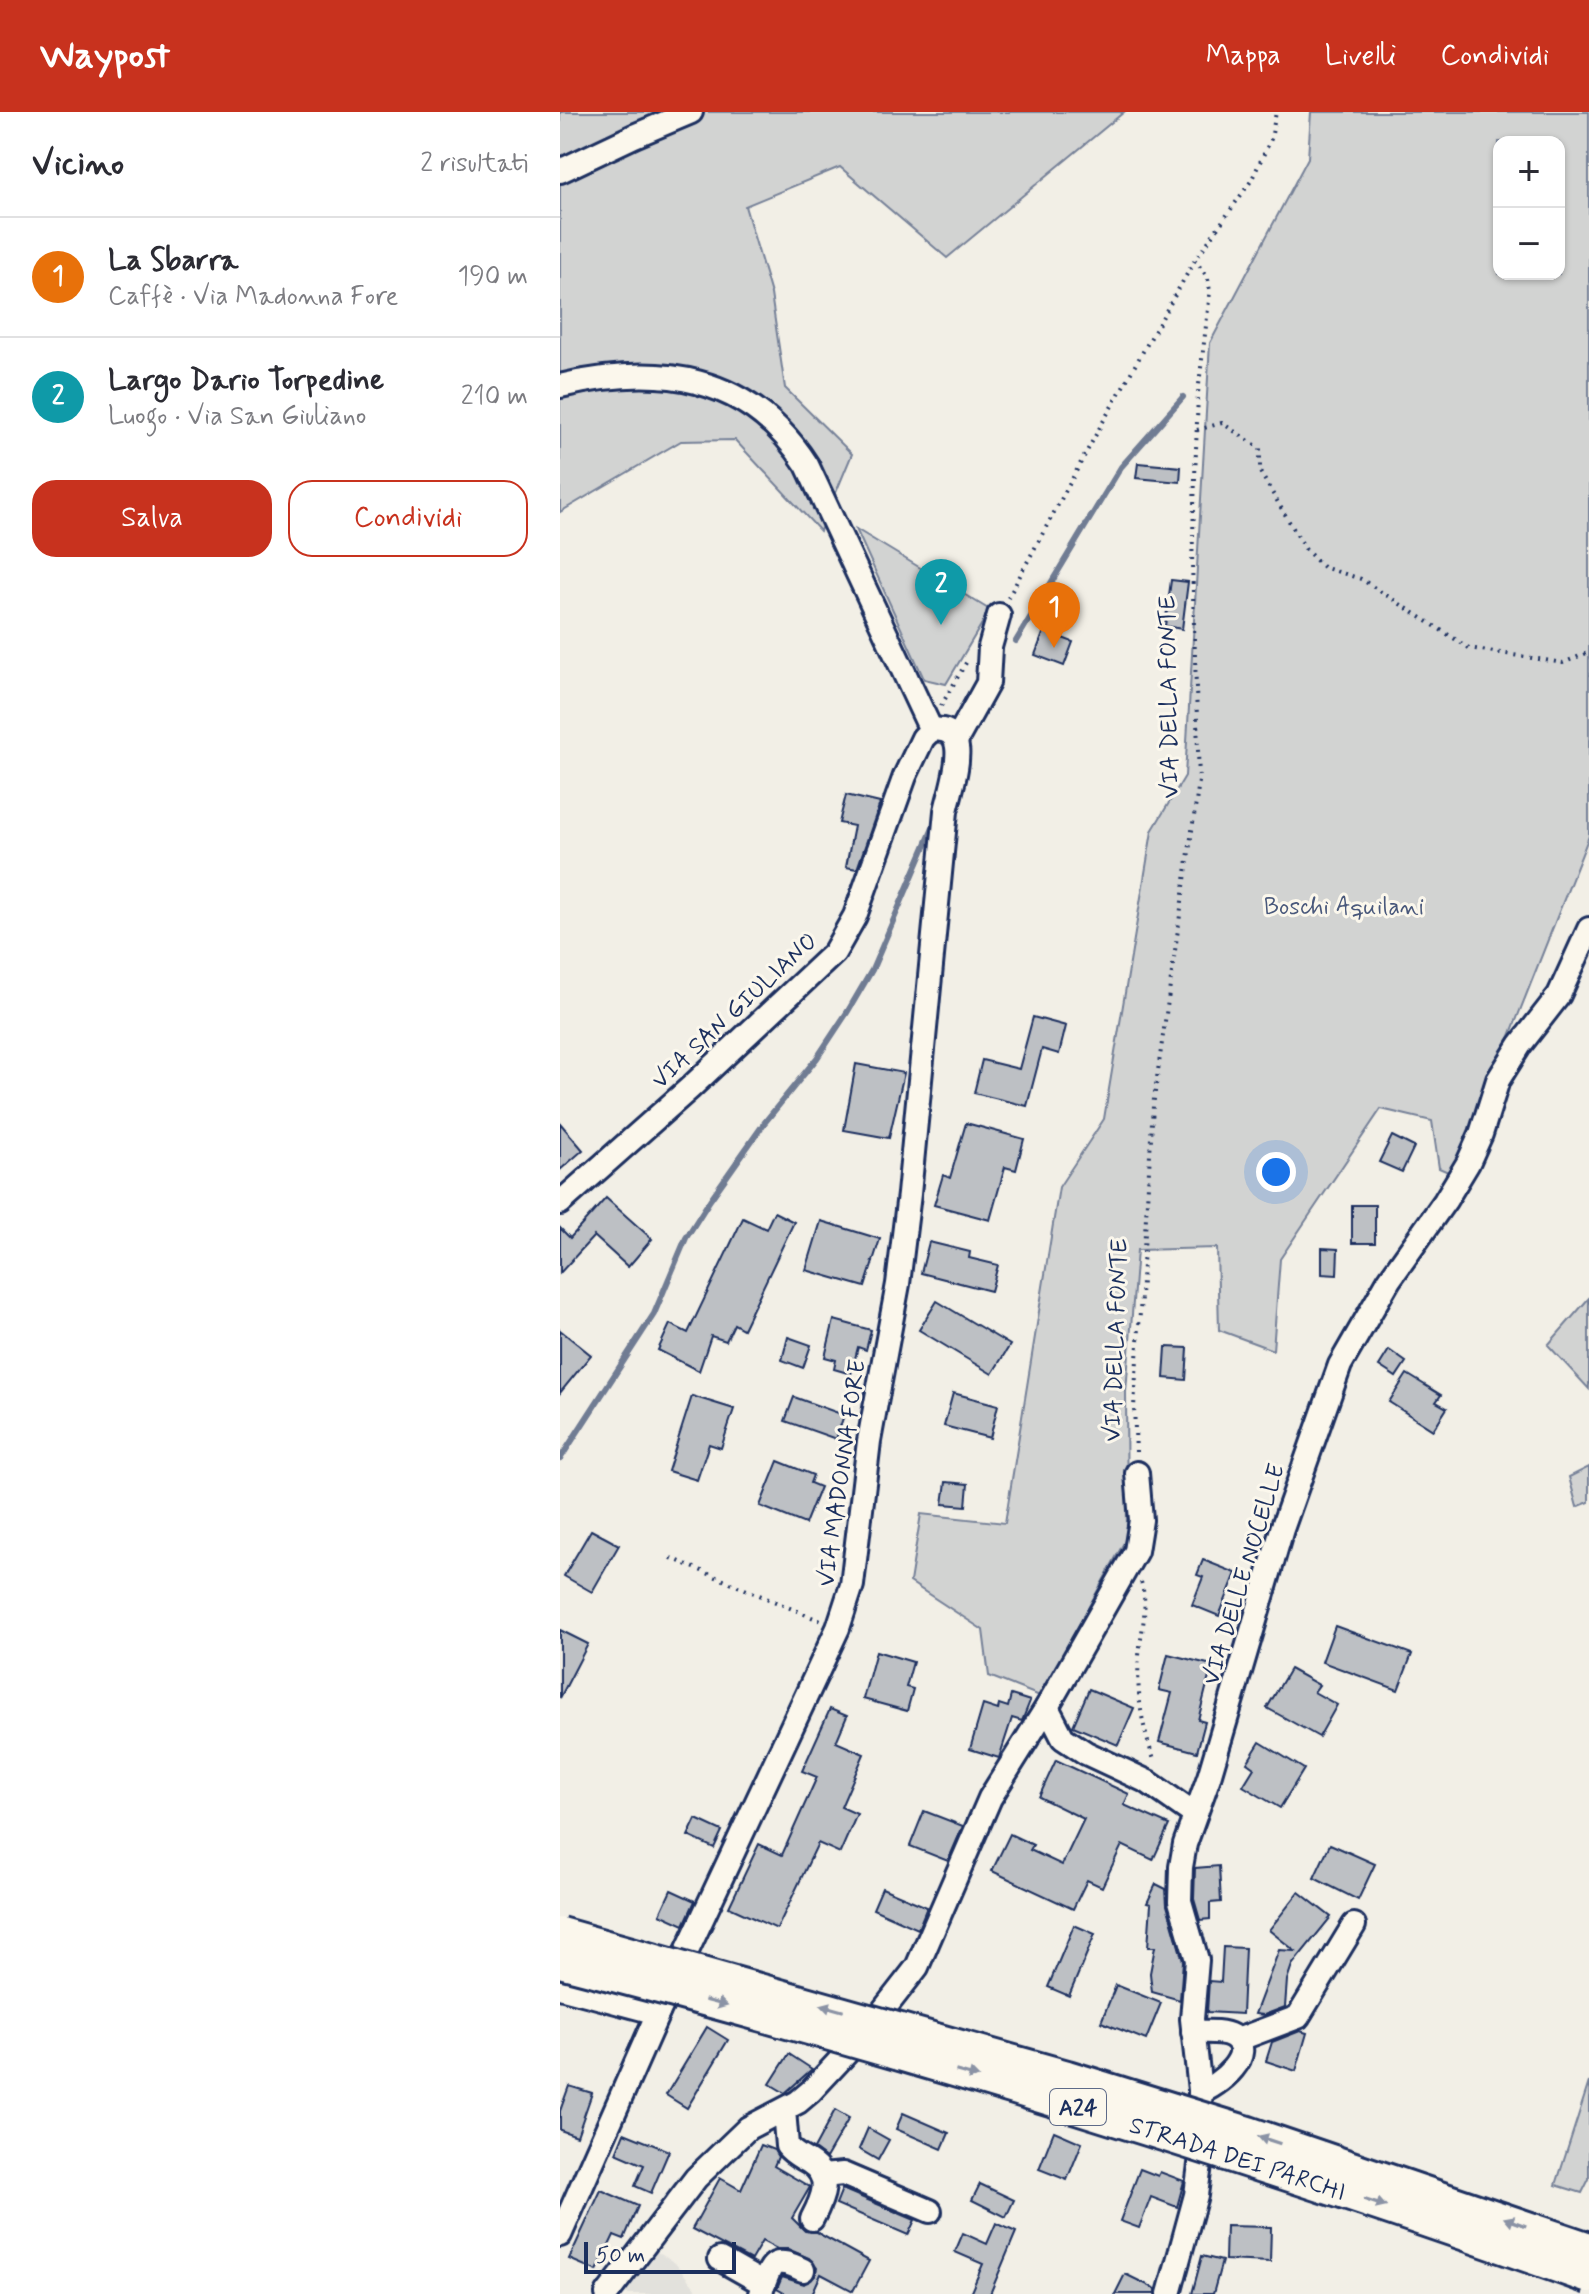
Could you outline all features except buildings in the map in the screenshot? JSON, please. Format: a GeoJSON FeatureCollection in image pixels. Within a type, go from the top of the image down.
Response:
{"type":"FeatureCollection","features":[{"type":"Feature","properties":{"kind":"highway","name":"STRADA DEI PARCHI"},"geometry":{"type":"LineString","coordinates":[[560,1934],[1067,2077],[1277,2142],[1589,2249]]}},
{"type":"Feature","properties":{"kind":"highway","name":"STRADA DEI PARCHI"},"geometry":{"type":"LineString","coordinates":[[560,1961],[819,2031],[1060,2101],[1424,2219],[1589,2277]]}},
{"type":"Feature","properties":{"kind":"street"},"geometry":{"type":"LineString","coordinates":[[560,171],[691,112]]}},
{"type":"Feature","properties":{"kind":"street"},"geometry":{"type":"LineString","coordinates":[[560,386],[614,375],[661,375],[692,379],[737,398],[778,428],[807,465],[931,730],[942,729],[957,739],[988,683],[990,647],[999,615]]}},
{"type":"Feature","properties":{"kind":"street","name":"VIA SAN GIULIANO"},"geometry":{"type":"LineString","coordinates":[[560,1203],[690,1088],[834,953],[855,916],[905,776],[923,738],[931,730]]}},
{"type":"Feature","properties":{"kind":"street","name":"VIA MADONNA FORE"},"geometry":{"type":"LineString","coordinates":[[560,2235],[658,2013],[838,1628],[852,1585],[869,1441],[898,1284],[945,819],[959,750],[957,739]]}},
{"type":"Feature","properties":{"kind":"street","name":"VIA DELLE NOCELLE"},"geometry":{"type":"LineString","coordinates":[[1169,2294],[1198,2186],[1202,2149],[1193,2032],[1197,1960],[1195,1946],[1184,1922],[1180,1894],[1183,1851],[1282,1529],[1340,1365],[1389,1280],[1468,1163],[1498,1080],[1514,1053],[1559,995],[1589,929]]}},
{"type":"Feature","properties":{"kind":"street","name":"VIA DELLA FONTE"},"geometry":{"type":"LineString","coordinates":[[607,2294],[696,2178],[748,2128],[798,2102],[835,2067],[909,1979],[922,1956],[990,1798],[1047,1707],[1139,1542],[1141,1520],[1137,1473]]}},
{"type":"Feature","properties":{"kind":"street"},"geometry":{"type":"LineString","coordinates":[[1047,1707],[1063,1738],[1086,1753],[1148,1782],[1195,1815]]}},
{"type":"Feature","properties":{"kind":"street"},"geometry":{"type":"LineString","coordinates":[[1237,2040],[1298,2017],[1354,1925]]}},
{"type":"Feature","properties":{"kind":"street"},"geometry":{"type":"LineString","coordinates":[[560,1987],[658,2013]]}},
{"type":"Feature","properties":{"kind":"street"},"geometry":{"type":"LineString","coordinates":[[1193,2032],[1227,2034],[1237,2040]]}},
{"type":"Feature","properties":{"kind":"street"},"geometry":{"type":"LineString","coordinates":[[1200,2092],[1234,2070],[1239,2055],[1237,2040]]}},
{"type":"Feature","properties":{"kind":"street"},"geometry":{"type":"LineString","coordinates":[[784,2110],[789,2149],[816,2166],[823,2176],[824,2193],[812,2219]]}},
{"type":"Feature","properties":{"kind":"street"},"geometry":{"type":"LineString","coordinates":[[823,2176],[843,2174],[930,2211]]}},
{"type":"Feature","properties":{"kind":"street"},"geometry":{"type":"LineString","coordinates":[[720,2259],[762,2289],[771,2268],[780,2261],[803,2270]]}},
{"type":"Feature","properties":{"kind":"path"},"geometry":{"type":"LineString","coordinates":[[999,615],[1100,427],[1195,260],[1251,181],[1271,139],[1276,112]]}},
{"type":"Feature","properties":{"kind":"path","name":"VIA DELLA FONTE"},"geometry":{"type":"LineString","coordinates":[[1137,1473],[1134,1407],[1153,1106],[1199,781],[1192,563],[1198,393],[1210,292],[1208,278],[1195,260]]}},
{"type":"Feature","properties":{"kind":"path"},"geometry":{"type":"LineString","coordinates":[[1197,430],[1222,423],[1260,448],[1260,472],[1306,550],[1323,567],[1361,579],[1469,648],[1563,663],[1589,652]]}},
{"type":"Feature","properties":{"kind":"path"},"geometry":{"type":"LineString","coordinates":[[931,730],[938,711],[968,659]]}},
{"type":"Feature","properties":{"kind":"path"},"geometry":{"type":"LineString","coordinates":[[1132,1557],[1143,1586],[1146,1615],[1139,1656],[1138,1688],[1150,1748],[1170,1799]]}},
{"type":"Feature","properties":{"kind":"path"},"geometry":{"type":"LineString","coordinates":[[671,1558],[838,1628]]}},
{"type":"Feature","properties":{"kind":"shaded area"},"geometry":{"type":"Polygon","coordinates":[[[652,2249],[675,2263],[700,2294],[616,2294],[652,2249]]]}},
{"type":"Feature","properties":{"kind":"green space"},"geometry":{"type":"Polygon","coordinates":[[[560,112],[1124,112],[947,258],[840,167],[745,206],[771,294],[785,388],[852,454],[820,531],[735,440],[681,441],[560,512],[560,112]]]}},
{"type":"Feature","properties":{"kind":"green space","name":"Boschi Aquilani"},"geometry":{"type":"Polygon","coordinates":[[[1311,112],[1589,112],[1589,836],[1455,1175],[1439,1168],[1432,1121],[1381,1109],[1280,1259],[1273,1350],[1219,1330],[1217,1248],[1137,1250],[1126,1392],[1127,1537],[1040,1696],[989,1676],[983,1630],[910,1582],[921,1514],[1005,1523],[1059,1187],[1104,1119],[1152,831],[1185,776],[1210,343],[1308,158],[1311,112]]]}},
{"type":"Feature","properties":{"kind":"green space"},"geometry":{"type":"Polygon","coordinates":[[[856,529],[990,610],[946,684],[924,679],[856,529]]]}},
{"type":"Feature","properties":{"kind":"green space"},"geometry":{"type":"Polygon","coordinates":[[[1589,1298],[1589,1389],[1548,1345],[1589,1298]]]}},
{"type":"Feature","properties":{"kind":"green space"},"geometry":{"type":"Polygon","coordinates":[[[1589,1467],[1589,1502],[1577,1507],[1569,1477],[1589,1467]]]}},
{"type":"Feature","properties":{"kind":"green space"},"geometry":{"type":"Polygon","coordinates":[[[1589,2082],[1589,2179],[1582,2193],[1556,2185],[1589,2082]]]}},
{"type":"Feature","properties":{"kind":"waterway"},"geometry":{"type":"LineString","coordinates":[[1016,641],[1121,467],[1183,397]]}},
{"type":"Feature","properties":{"kind":"waterway"},"geometry":{"type":"LineString","coordinates":[[560,1459],[654,1314],[686,1238],[710,1200],[765,1122],[817,1058],[848,1011],[872,970],[936,821]]}},
{"type":"Feature","properties":{"kind":"place","name":"Largo Dario Torpedine"},"geometry":{"type":"Point","coordinates":[941,625]}},
{"type":"Feature","properties":{"kind":"place","name":"La Sbarra"},"geometry":{"type":"Point","coordinates":[1054,648]}}]}
